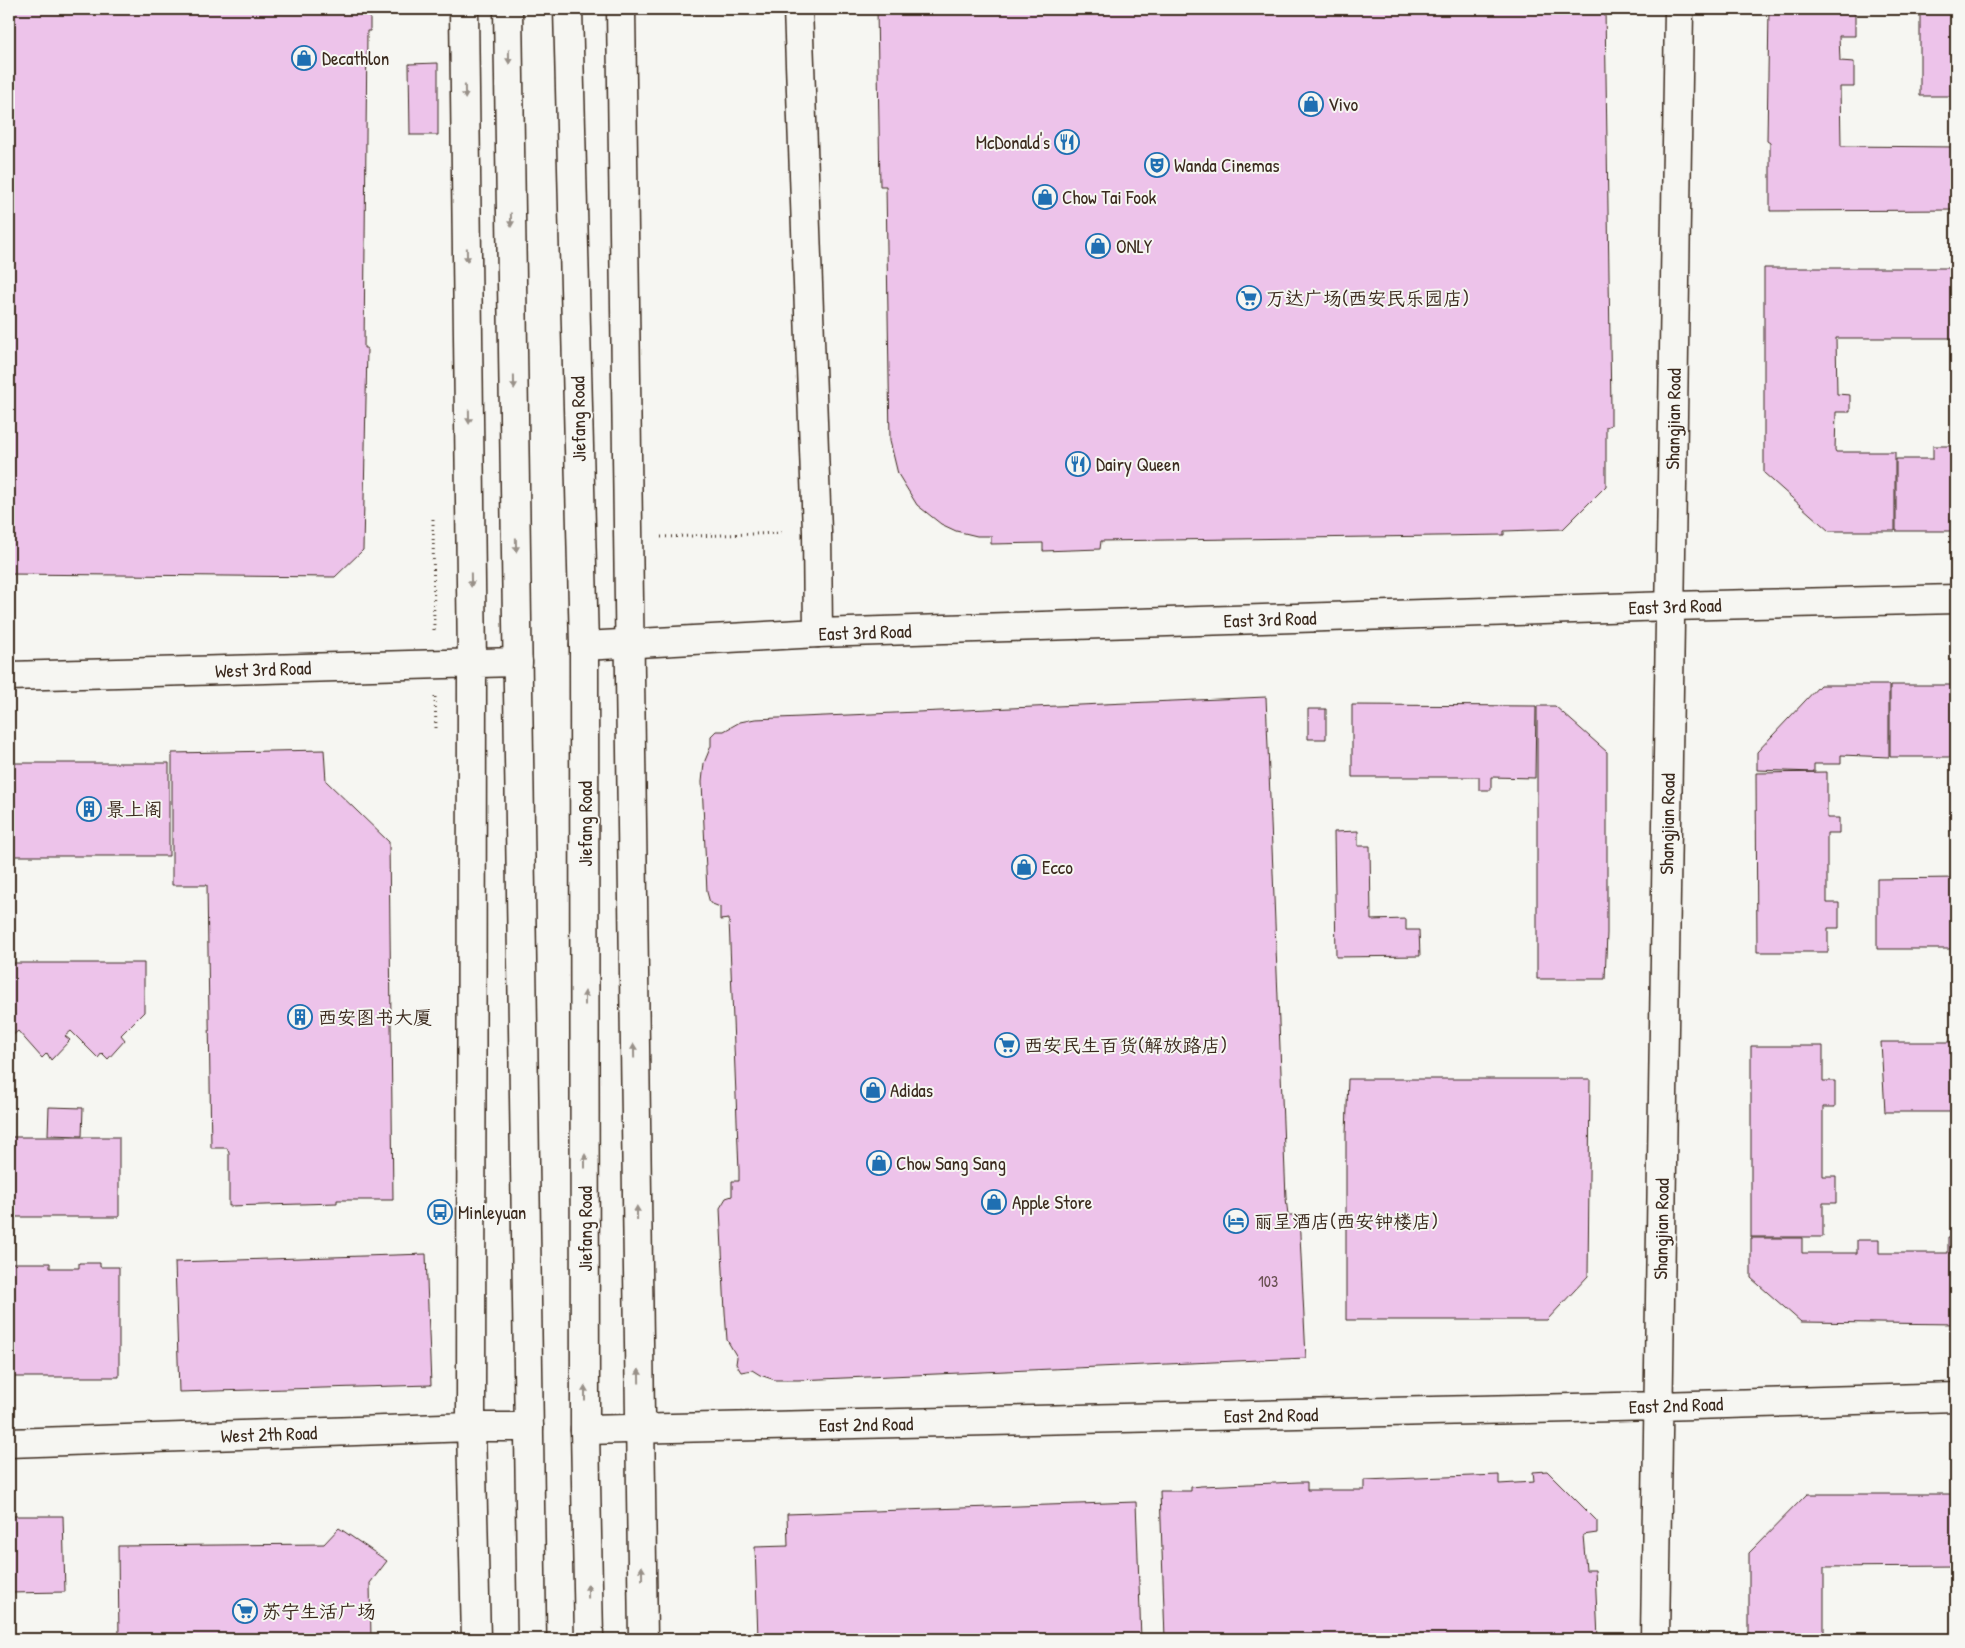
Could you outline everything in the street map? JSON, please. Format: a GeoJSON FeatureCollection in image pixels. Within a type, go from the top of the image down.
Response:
{"type":"FeatureCollection","features":[{"type":"Feature","properties":{"kind":"street"},"geometry":{"type":"LineString","coordinates":[[464,9],[472,663],[471,1427],[476,1639]]}},
{"type":"Feature","properties":{"kind":"street"},"geometry":{"type":"LineString","coordinates":[[508,9],[532,1639]]}},
{"type":"Feature","properties":{"kind":"street","name":"Jiefang Road"},"geometry":{"type":"LineString","coordinates":[[568,9],[584,646],[586,1430],[589,1639]]}},
{"type":"Feature","properties":{"kind":"street"},"geometry":{"type":"LineString","coordinates":[[621,9],[643,1639]]}},
{"type":"Feature","properties":{"kind":"street"},"geometry":{"type":"LineString","coordinates":[[798,9],[817,532],[818,633]]}},
{"type":"Feature","properties":{"kind":"street","name":"Shangjian Road"},"geometry":{"type":"LineString","coordinates":[[1655,1639],[1679,9]]}},
{"type":"Feature","properties":{"kind":"street","name":"East 3rd Road"},"geometry":{"type":"LineString","coordinates":[[584,646],[818,633],[1671,606],[1956,599]]}},
{"type":"Feature","properties":{"kind":"street","name":"West 3rd Road"},"geometry":{"type":"LineString","coordinates":[[9,676],[518,662]]}},
{"type":"Feature","properties":{"kind":"street","name":"East 2nd Road"},"geometry":{"type":"LineString","coordinates":[[586,1430],[1659,1406],[1956,1397]]}},
{"type":"Feature","properties":{"kind":"street","name":"West 2th Road"},"geometry":{"type":"LineString","coordinates":[[9,1443],[471,1427],[529,1427]]}},
{"type":"Feature","properties":{"kind":"path"},"geometry":{"type":"LineString","coordinates":[[433,519],[434,635]]}},
{"type":"Feature","properties":{"kind":"path"},"geometry":{"type":"LineString","coordinates":[[657,537],[817,532]]}},
{"type":"Feature","properties":{"kind":"path"},"geometry":{"type":"LineString","coordinates":[[435,693],[436,730]]}},
{"type":"Feature","properties":{"kind":"building"},"geometry":{"type":"Polygon","coordinates":[[[9,9],[370,9],[370,31],[367,31],[364,348],[367,348],[363,550],[335,577],[9,574],[9,9]]]}},
{"type":"Feature","properties":{"kind":"building","name":"万达广场(西安民乐园店)"},"geometry":{"type":"Polygon","coordinates":[[[877,9],[1605,9],[1611,409],[1611,425],[1606,427],[1606,486],[1563,529],[1504,531],[1504,535],[1101,541],[1100,549],[1043,551],[1043,543],[991,544],[991,536],[977,536],[956,531],[941,524],[917,505],[898,474],[890,441],[886,186],[880,186],[877,9]]]}},
{"type":"Feature","properties":{"kind":"building"},"geometry":{"type":"Polygon","coordinates":[[[1769,9],[1956,9],[1956,96],[1920,96],[1920,12],[1855,12],[1855,36],[1839,36],[1840,61],[1854,62],[1854,87],[1840,87],[1841,146],[1956,147],[1956,210],[1770,211],[1770,143],[1767,141],[1769,9]]]}},
{"type":"Feature","properties":{"kind":"building"},"geometry":{"type":"Polygon","coordinates":[[[438,63],[438,135],[410,135],[409,64],[438,63]]]}},
{"type":"Feature","properties":{"kind":"building"},"geometry":{"type":"Polygon","coordinates":[[[1764,268],[1956,268],[1956,338],[1836,338],[1837,394],[1850,395],[1850,412],[1836,412],[1835,450],[1836,452],[1895,452],[1895,531],[1829,531],[1764,473],[1764,268]]]}},
{"type":"Feature","properties":{"kind":"building"},"geometry":{"type":"Polygon","coordinates":[[[1933,446],[1952,446],[1952,459],[1956,459],[1956,531],[1896,531],[1896,459],[1933,459],[1933,446]]]}},
{"type":"Feature","properties":{"kind":"building"},"geometry":{"type":"Polygon","coordinates":[[[1820,685],[1889,685],[1889,757],[1841,755],[1841,764],[1814,764],[1814,772],[1757,770],[1757,752],[1820,685]]]}},
{"type":"Feature","properties":{"kind":"building"},"geometry":{"type":"Polygon","coordinates":[[[1890,685],[1956,685],[1956,757],[1890,757],[1890,685]]]}},
{"type":"Feature","properties":{"kind":"building","name":"西安民生百货(解放路店)"},"geometry":{"type":"Polygon","coordinates":[[[1266,697],[1286,1198],[1288,1215],[1299,1215],[1306,1358],[798,1380],[775,1380],[752,1370],[741,1372],[736,1364],[737,1357],[727,1340],[720,1208],[726,1198],[732,1196],[732,1181],[739,1181],[739,1171],[729,919],[720,920],[720,907],[710,903],[707,892],[702,782],[704,763],[711,746],[711,736],[716,731],[724,731],[740,722],[755,719],[1266,697]]]}},
{"type":"Feature","properties":{"kind":"building"},"geometry":{"type":"Polygon","coordinates":[[[1352,705],[1536,706],[1535,778],[1491,777],[1491,790],[1479,790],[1479,777],[1352,777],[1352,705]]]}},
{"type":"Feature","properties":{"kind":"building"},"geometry":{"type":"Polygon","coordinates":[[[1537,706],[1555,706],[1607,752],[1607,933],[1605,979],[1537,979],[1537,706]]]}},
{"type":"Feature","properties":{"kind":"building"},"geometry":{"type":"Polygon","coordinates":[[[1308,709],[1326,709],[1326,739],[1308,739],[1308,709]]]}},
{"type":"Feature","properties":{"kind":"building","name":"西安图书大厦"},"geometry":{"type":"Polygon","coordinates":[[[324,750],[326,781],[389,842],[393,1200],[337,1200],[337,1203],[229,1206],[229,1153],[227,1148],[211,1148],[207,885],[172,885],[172,753],[324,750]]]}},
{"type":"Feature","properties":{"kind":"building","name":"景上阁"},"geometry":{"type":"Polygon","coordinates":[[[9,763],[169,763],[169,856],[9,856],[9,763]]]}},
{"type":"Feature","properties":{"kind":"building"},"geometry":{"type":"Polygon","coordinates":[[[1827,772],[1827,818],[1839,818],[1839,833],[1827,833],[1827,903],[1839,903],[1839,928],[1828,928],[1828,952],[1757,952],[1756,773],[1827,772]]]}},
{"type":"Feature","properties":{"kind":"building"},"geometry":{"type":"Polygon","coordinates":[[[1358,831],[1358,846],[1370,846],[1371,920],[1406,919],[1406,930],[1419,930],[1420,956],[1336,957],[1334,832],[1358,831]]]}},
{"type":"Feature","properties":{"kind":"building"},"geometry":{"type":"Polygon","coordinates":[[[1956,878],[1956,949],[1877,949],[1877,879],[1956,878]]]}},
{"type":"Feature","properties":{"kind":"building"},"geometry":{"type":"Polygon","coordinates":[[[9,963],[144,963],[144,1012],[121,1035],[125,1040],[108,1059],[102,1053],[98,1058],[71,1031],[65,1036],[70,1040],[51,1060],[47,1053],[42,1058],[18,1031],[12,1036],[13,1041],[9,1045],[9,963]]]}},
{"type":"Feature","properties":{"kind":"building"},"geometry":{"type":"Polygon","coordinates":[[[1881,1042],[1956,1042],[1956,1112],[1885,1112],[1881,1042]]]}},
{"type":"Feature","properties":{"kind":"building"},"geometry":{"type":"Polygon","coordinates":[[[1751,1046],[1823,1046],[1823,1081],[1835,1081],[1835,1107],[1823,1107],[1823,1176],[1836,1176],[1836,1203],[1823,1203],[1823,1237],[1751,1237],[1751,1046]]]}},
{"type":"Feature","properties":{"kind":"building"},"geometry":{"type":"Polygon","coordinates":[[[1348,1079],[1590,1079],[1588,1276],[1547,1320],[1346,1320],[1346,1134],[1348,1079]]]}},
{"type":"Feature","properties":{"kind":"building"},"geometry":{"type":"Polygon","coordinates":[[[49,1107],[83,1108],[82,1136],[48,1135],[49,1107]]]}},
{"type":"Feature","properties":{"kind":"building"},"geometry":{"type":"Polygon","coordinates":[[[9,1137],[119,1137],[119,1217],[9,1217],[9,1137]]]}},
{"type":"Feature","properties":{"kind":"building"},"geometry":{"type":"Polygon","coordinates":[[[1751,1238],[1802,1238],[1802,1253],[1857,1253],[1857,1240],[1879,1240],[1879,1253],[1948,1253],[1948,1238],[1956,1238],[1956,1324],[1801,1322],[1751,1278],[1751,1238]]]}},
{"type":"Feature","properties":{"kind":"building"},"geometry":{"type":"Polygon","coordinates":[[[426,1254],[431,1385],[179,1392],[175,1262],[426,1254]]]}},
{"type":"Feature","properties":{"kind":"building"},"geometry":{"type":"Polygon","coordinates":[[[9,1263],[50,1263],[50,1268],[79,1268],[79,1263],[100,1263],[100,1267],[119,1267],[119,1377],[9,1377],[9,1263]]]}},
{"type":"Feature","properties":{"kind":"building"},"geometry":{"type":"Polygon","coordinates":[[[1547,1471],[1597,1521],[1597,1533],[1583,1535],[1586,1570],[1595,1570],[1598,1639],[1165,1639],[1160,1491],[1191,1491],[1191,1487],[1201,1486],[1299,1482],[1307,1482],[1307,1490],[1364,1490],[1364,1480],[1499,1475],[1499,1484],[1534,1482],[1533,1472],[1547,1471]]]}},
{"type":"Feature","properties":{"kind":"building"},"geometry":{"type":"Polygon","coordinates":[[[1807,1494],[1956,1494],[1956,1566],[1824,1567],[1824,1639],[1749,1639],[1749,1553],[1807,1494]]]}},
{"type":"Feature","properties":{"kind":"building"},"geometry":{"type":"Polygon","coordinates":[[[1136,1502],[1141,1639],[758,1639],[755,1547],[788,1546],[787,1514],[1136,1502]]]}},
{"type":"Feature","properties":{"kind":"building"},"geometry":{"type":"Polygon","coordinates":[[[9,1516],[63,1516],[65,1592],[9,1593],[9,1516]]]}},
{"type":"Feature","properties":{"kind":"building","name":"苏宁生活广场"},"geometry":{"type":"Polygon","coordinates":[[[339,1528],[387,1561],[370,1583],[371,1639],[119,1639],[118,1546],[324,1544],[339,1528]]]}},
{"type":"Feature","properties":{"kind":"place","name":"Decathlon"},"geometry":{"type":"Point","coordinates":[304,58]}},
{"type":"Feature","properties":{"kind":"place","name":"Vivo"},"geometry":{"type":"Point","coordinates":[1311,104]}},
{"type":"Feature","properties":{"kind":"place","name":"McDonald's"},"geometry":{"type":"Point","coordinates":[1067,142]}},
{"type":"Feature","properties":{"kind":"place","name":"Wanda Cinemas"},"geometry":{"type":"Point","coordinates":[1157,165]}},
{"type":"Feature","properties":{"kind":"place","name":"Chow Tai Fook"},"geometry":{"type":"Point","coordinates":[1045,197]}},
{"type":"Feature","properties":{"kind":"place","name":"ONLY"},"geometry":{"type":"Point","coordinates":[1098,246]}},
{"type":"Feature","properties":{"kind":"place","name":"万达广场(西安民乐园店)"},"geometry":{"type":"Point","coordinates":[1249,298]}},
{"type":"Feature","properties":{"kind":"place","name":"Dairy Queen"},"geometry":{"type":"Point","coordinates":[1078,464]}},
{"type":"Feature","properties":{"kind":"place","name":"景上阁"},"geometry":{"type":"Point","coordinates":[89,809]}},
{"type":"Feature","properties":{"kind":"place","name":"Ecco"},"geometry":{"type":"Point","coordinates":[1024,867]}},
{"type":"Feature","properties":{"kind":"place","name":"西安图书大厦"},"geometry":{"type":"Point","coordinates":[300,1017]}},
{"type":"Feature","properties":{"kind":"place","name":"西安民生百货(解放路店)"},"geometry":{"type":"Point","coordinates":[1007,1045]}},
{"type":"Feature","properties":{"kind":"place","name":"Adidas"},"geometry":{"type":"Point","coordinates":[873,1090]}},
{"type":"Feature","properties":{"kind":"place","name":"Chow Sang Sang"},"geometry":{"type":"Point","coordinates":[879,1163]}},
{"type":"Feature","properties":{"kind":"place","name":"Apple Store"},"geometry":{"type":"Point","coordinates":[994,1202]}},
{"type":"Feature","properties":{"kind":"place","name":"Minleyuan"},"geometry":{"type":"Point","coordinates":[440,1212]}},
{"type":"Feature","properties":{"kind":"place","name":"丽呈酒店(西安钟楼店)"},"geometry":{"type":"Point","coordinates":[1236,1221]}},
{"type":"Feature","properties":{"kind":"place","name":"苏宁生活广场"},"geometry":{"type":"Point","coordinates":[245,1611]}}]}
